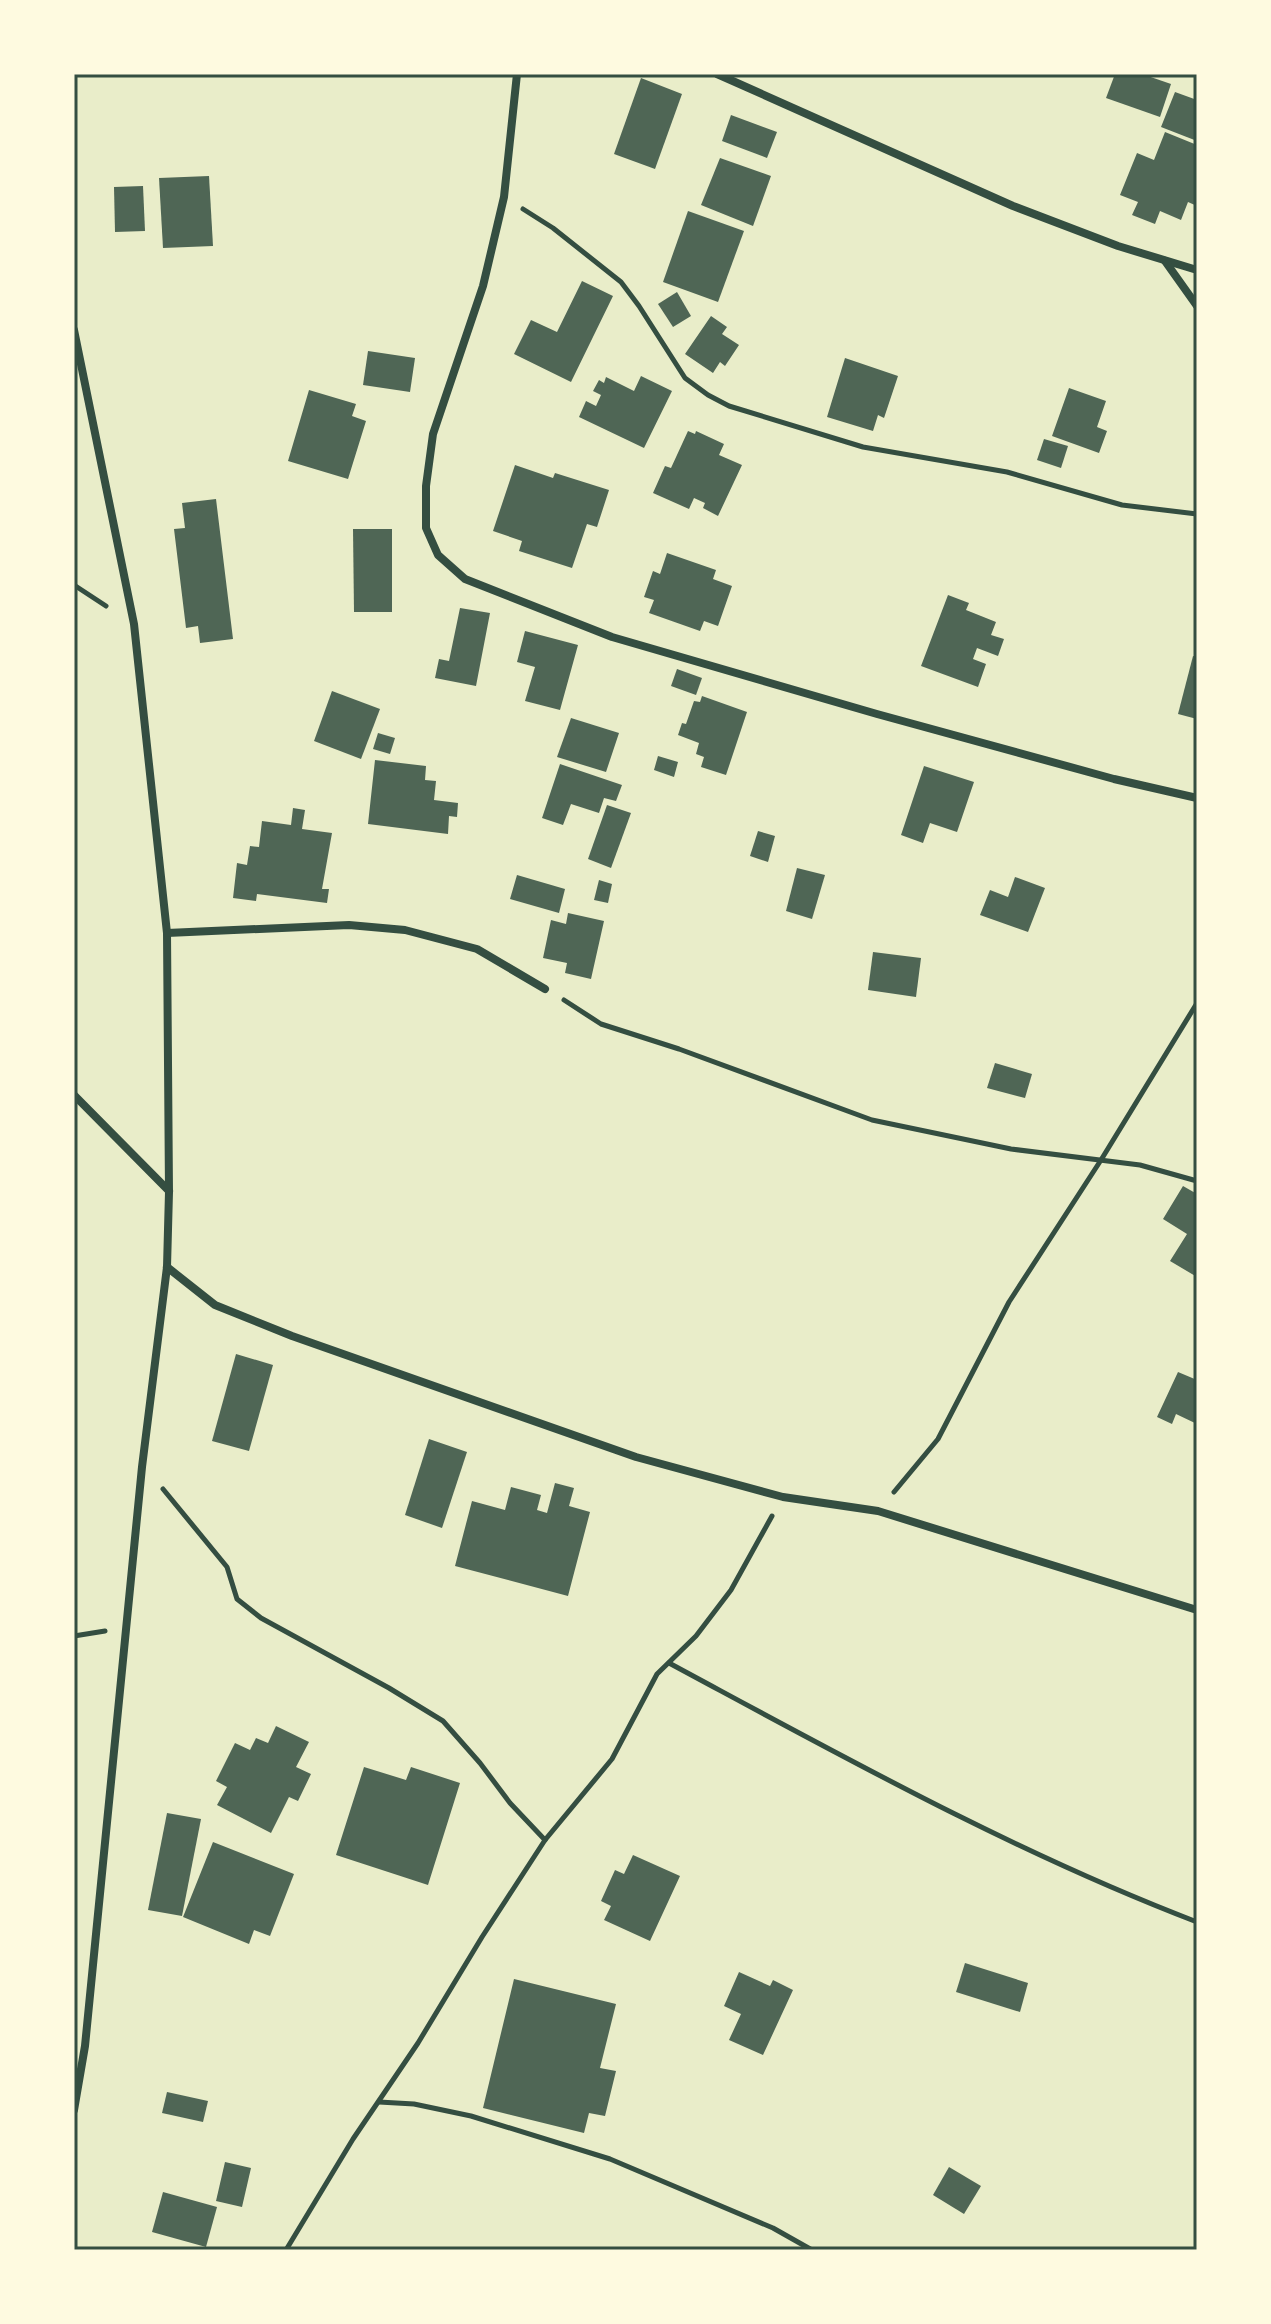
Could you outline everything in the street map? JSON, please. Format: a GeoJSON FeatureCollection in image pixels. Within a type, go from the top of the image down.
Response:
{"type":"FeatureCollection","features":[{"type":"Feature","properties":{"kind":"street"},"geometry":{"type":"LineString","coordinates":[[517,74],[504,197],[483,286],[433,434],[426,486],[426,528],[438,555],[465,579],[612,637],[907,723],[1197,798]]}},
{"type":"Feature","properties":{"kind":"street"},"geometry":{"type":"LineString","coordinates":[[717,74],[1013,206],[1118,246],[1197,270]]}},
{"type":"Feature","properties":{"kind":"street"},"geometry":{"type":"LineString","coordinates":[[1165,260],[1197,306]]}},
{"type":"Feature","properties":{"kind":"street"},"geometry":{"type":"LineString","coordinates":[[74,330],[134,624],[167,933],[169,1192],[167,1267],[142,1467],[85,2046],[74,2107]]}},
{"type":"Feature","properties":{"kind":"street"},"geometry":{"type":"LineString","coordinates":[[167,933],[349,925],[405,930],[477,949],[545,989]]}},
{"type":"Feature","properties":{"kind":"street"},"geometry":{"type":"LineString","coordinates":[[74,1095],[169,1192]]}},
{"type":"Feature","properties":{"kind":"street"},"geometry":{"type":"LineString","coordinates":[[167,1267],[215,1305],[292,1336],[636,1457],[783,1497],[878,1511],[1197,1610]]}},
{"type":"Feature","properties":{"kind":"path"},"geometry":{"type":"LineString","coordinates":[[504,197],[553,228],[621,282],[685,378],[729,406],[863,447],[1007,472],[1122,505],[1197,514]]}},
{"type":"Feature","properties":{"kind":"path"},"geometry":{"type":"LineString","coordinates":[[545,989],[601,1024],[679,1049],[872,1120],[1011,1149],[1140,1165],[1197,1181]]}},
{"type":"Feature","properties":{"kind":"path"},"geometry":{"type":"LineString","coordinates":[[878,1511],[938,1439],[1009,1302],[1197,1003]]}},
{"type":"Feature","properties":{"kind":"path"},"geometry":{"type":"LineString","coordinates":[[142,1467],[227,1567],[237,1599],[261,1618],[443,1721],[510,1803],[545,1840]]}},
{"type":"Feature","properties":{"kind":"path"},"geometry":{"type":"LineString","coordinates":[[286,2250],[545,1840],[612,1759],[657,1674],[696,1636],[731,1590],[783,1497]]}},
{"type":"Feature","properties":{"kind":"path"},"geometry":{"type":"LineString","coordinates":[[669,1663],[959,1816],[1121,1893],[1197,1922]]}},
{"type":"Feature","properties":{"kind":"path"},"geometry":{"type":"LineString","coordinates":[[378,2102],[414,2104],[471,2116],[610,2159],[773,2228],[812,2250]]}},
{"type":"Feature","properties":{"kind":"building"},"geometry":{"type":"Polygon","coordinates":[[[1115,74],[1142,74],[1171,84],[1160,117],[1106,98],[1115,74]]]}},
{"type":"Feature","properties":{"kind":"building"},"geometry":{"type":"Polygon","coordinates":[[[641,78],[682,94],[655,169],[614,154],[641,78]]]}},
{"type":"Feature","properties":{"kind":"building"},"geometry":{"type":"Polygon","coordinates":[[[1175,92],[1197,100],[1197,141],[1161,127],[1175,92]]]}},
{"type":"Feature","properties":{"kind":"building"},"geometry":{"type":"Polygon","coordinates":[[[731,115],[777,132],[767,158],[722,141],[731,115]]]}},
{"type":"Feature","properties":{"kind":"building"},"geometry":{"type":"Polygon","coordinates":[[[1165,132],[1197,145],[1194,182],[1197,183],[1197,206],[1188,202],[1181,220],[1160,211],[1155,224],[1132,215],[1138,202],[1120,195],[1137,153],[1154,160],[1165,132]]]}},
{"type":"Feature","properties":{"kind":"building"},"geometry":{"type":"Polygon","coordinates":[[[720,158],[771,176],[753,226],[701,205],[720,158]]]}},
{"type":"Feature","properties":{"kind":"building"},"geometry":{"type":"Polygon","coordinates":[[[209,176],[213,246],[163,248],[159,178],[209,176]]]}},
{"type":"Feature","properties":{"kind":"building"},"geometry":{"type":"Polygon","coordinates":[[[143,186],[145,231],[115,232],[114,187],[143,186]]]}},
{"type":"Feature","properties":{"kind":"building"},"geometry":{"type":"Polygon","coordinates":[[[688,211],[744,231],[718,302],[663,282],[688,211]]]}},
{"type":"Feature","properties":{"kind":"building"},"geometry":{"type":"Polygon","coordinates":[[[582,281],[613,296],[571,382],[514,354],[531,320],[557,332],[582,281]]]}},
{"type":"Feature","properties":{"kind":"building"},"geometry":{"type":"Polygon","coordinates":[[[677,292],[691,316],[673,327],[658,304],[677,292]]]}},
{"type":"Feature","properties":{"kind":"building"},"geometry":{"type":"Polygon","coordinates":[[[711,316],[727,327],[722,334],[739,345],[725,366],[720,362],[713,373],[685,354],[711,316]]]}},
{"type":"Feature","properties":{"kind":"building"},"geometry":{"type":"Polygon","coordinates":[[[368,351],[415,358],[410,392],[363,385],[368,351]]]}},
{"type":"Feature","properties":{"kind":"building"},"geometry":{"type":"Polygon","coordinates":[[[845,358],[898,376],[884,418],[878,415],[873,431],[827,417],[845,358]]]}},
{"type":"Feature","properties":{"kind":"building"},"geometry":{"type":"Polygon","coordinates":[[[641,376],[672,391],[644,448],[579,417],[586,401],[596,406],[601,395],[593,391],[599,380],[604,383],[606,377],[634,391],[641,376]]]}},
{"type":"Feature","properties":{"kind":"building"},"geometry":{"type":"Polygon","coordinates":[[[1069,388],[1106,401],[1097,427],[1107,431],[1099,453],[1052,436],[1069,388]]]}},
{"type":"Feature","properties":{"kind":"building"},"geometry":{"type":"Polygon","coordinates":[[[309,390],[356,404],[352,416],[366,421],[348,479],[288,461],[309,390]]]}},
{"type":"Feature","properties":{"kind":"building"},"geometry":{"type":"Polygon","coordinates":[[[688,431],[695,434],[696,431],[724,444],[719,455],[742,465],[718,516],[703,508],[705,503],[694,498],[689,509],[653,493],[665,466],[671,468],[688,431]]]}},
{"type":"Feature","properties":{"kind":"building"},"geometry":{"type":"Polygon","coordinates":[[[1044,439],[1068,446],[1061,468],[1037,460],[1044,439]]]}},
{"type":"Feature","properties":{"kind":"building"},"geometry":{"type":"Polygon","coordinates":[[[515,465],[553,478],[555,473],[609,490],[597,527],[587,524],[572,568],[519,551],[522,541],[493,531],[515,465]]]}},
{"type":"Feature","properties":{"kind":"building"},"geometry":{"type":"Polygon","coordinates":[[[216,499],[233,639],[200,643],[198,626],[186,628],[174,529],[185,528],[182,503],[216,499]]]}},
{"type":"Feature","properties":{"kind":"building"},"geometry":{"type":"Polygon","coordinates":[[[353,529],[392,529],[392,612],[354,612],[353,529]]]}},
{"type":"Feature","properties":{"kind":"building"},"geometry":{"type":"Polygon","coordinates":[[[667,553],[716,570],[713,579],[732,586],[718,626],[704,621],[700,631],[649,613],[654,600],[644,597],[653,571],[660,574],[667,553]]]}},
{"type":"Feature","properties":{"kind":"building"},"geometry":{"type":"Polygon","coordinates":[[[948,595],[969,603],[966,610],[996,622],[991,635],[1004,639],[998,656],[977,648],[973,659],[986,664],[978,687],[921,666],[948,595]]]}},
{"type":"Feature","properties":{"kind":"building"},"geometry":{"type":"Polygon","coordinates":[[[460,608],[490,613],[476,686],[435,678],[439,659],[449,661],[460,608]]]}},
{"type":"Feature","properties":{"kind":"building"},"geometry":{"type":"Polygon","coordinates":[[[525,631],[578,645],[560,710],[525,701],[535,667],[517,662],[525,631]]]}},
{"type":"Feature","properties":{"kind":"building"},"geometry":{"type":"Polygon","coordinates":[[[1193,656],[1197,657],[1197,719],[1178,714],[1193,656]]]}},
{"type":"Feature","properties":{"kind":"building"},"geometry":{"type":"Polygon","coordinates":[[[677,669],[702,678],[696,695],[671,686],[677,669]]]}},
{"type":"Feature","properties":{"kind":"building"},"geometry":{"type":"Polygon","coordinates":[[[332,691],[380,709],[361,759],[314,741],[332,691]]]}},
{"type":"Feature","properties":{"kind":"building"},"geometry":{"type":"Polygon","coordinates":[[[702,696],[747,712],[726,775],[701,767],[704,757],[696,754],[699,743],[678,735],[682,723],[686,724],[694,701],[700,702],[702,696]]]}},
{"type":"Feature","properties":{"kind":"building"},"geometry":{"type":"Polygon","coordinates":[[[571,718],[619,733],[606,772],[557,757],[571,718]]]}},
{"type":"Feature","properties":{"kind":"building"},"geometry":{"type":"Polygon","coordinates":[[[378,733],[395,738],[390,754],[373,749],[378,733]]]}},
{"type":"Feature","properties":{"kind":"building"},"geometry":{"type":"Polygon","coordinates":[[[658,756],[678,762],[674,777],[654,770],[658,756]]]}},
{"type":"Feature","properties":{"kind":"building"},"geometry":{"type":"Polygon","coordinates":[[[375,760],[426,766],[425,780],[436,781],[434,800],[458,803],[457,817],[449,816],[448,834],[368,824],[375,760]]]}},
{"type":"Feature","properties":{"kind":"building"},"geometry":{"type":"Polygon","coordinates":[[[560,764],[622,785],[616,801],[604,798],[599,813],[571,804],[563,825],[542,818],[560,764]]]}},
{"type":"Feature","properties":{"kind":"building"},"geometry":{"type":"Polygon","coordinates":[[[924,766],[974,782],[957,832],[930,823],[923,843],[901,835],[924,766]]]}},
{"type":"Feature","properties":{"kind":"building"},"geometry":{"type":"Polygon","coordinates":[[[607,805],[631,813],[611,868],[588,859],[607,805]]]}},
{"type":"Feature","properties":{"kind":"building"},"geometry":{"type":"Polygon","coordinates":[[[293,808],[305,810],[302,829],[332,833],[322,889],[329,889],[327,903],[257,894],[256,901],[233,898],[237,863],[247,865],[250,846],[259,847],[262,821],[291,825],[293,808]]]}},
{"type":"Feature","properties":{"kind":"building"},"geometry":{"type":"Polygon","coordinates":[[[758,831],[775,836],[768,862],[750,856],[758,831]]]}},
{"type":"Feature","properties":{"kind":"building"},"geometry":{"type":"Polygon","coordinates":[[[797,868],[825,875],[812,919],[786,911],[797,868]]]}},
{"type":"Feature","properties":{"kind":"building"},"geometry":{"type":"Polygon","coordinates":[[[517,875],[565,889],[559,913],[510,899],[517,875]]]}},
{"type":"Feature","properties":{"kind":"building"},"geometry":{"type":"Polygon","coordinates":[[[1015,877],[1045,888],[1028,932],[980,915],[990,890],[1008,897],[1015,877]]]}},
{"type":"Feature","properties":{"kind":"building"},"geometry":{"type":"Polygon","coordinates":[[[599,880],[612,884],[608,903],[594,900],[599,880]]]}},
{"type":"Feature","properties":{"kind":"building"},"geometry":{"type":"Polygon","coordinates":[[[568,913],[604,921],[591,979],[565,973],[567,963],[543,958],[551,920],[566,924],[568,913]]]}},
{"type":"Feature","properties":{"kind":"building"},"geometry":{"type":"Polygon","coordinates":[[[873,952],[921,958],[916,997],[868,990],[873,952]]]}},
{"type":"Feature","properties":{"kind":"building"},"geometry":{"type":"Polygon","coordinates":[[[995,1063],[1032,1074],[1025,1098],[987,1088],[995,1063]]]}},
{"type":"Feature","properties":{"kind":"building"},"geometry":{"type":"Polygon","coordinates":[[[1183,1186],[1197,1194],[1197,1277],[1170,1261],[1187,1234],[1163,1219],[1183,1186]]]}},
{"type":"Feature","properties":{"kind":"building"},"geometry":{"type":"Polygon","coordinates":[[[236,1354],[273,1365],[249,1451],[212,1441],[236,1354]]]}},
{"type":"Feature","properties":{"kind":"building"},"geometry":{"type":"Polygon","coordinates":[[[1178,1372],[1197,1380],[1197,1424],[1176,1414],[1172,1424],[1157,1417],[1178,1372]]]}},
{"type":"Feature","properties":{"kind":"building"},"geometry":{"type":"Polygon","coordinates":[[[429,1439],[467,1452],[442,1528],[405,1515],[429,1439]]]}},
{"type":"Feature","properties":{"kind":"building"},"geometry":{"type":"Polygon","coordinates":[[[555,1483],[574,1488],[569,1506],[590,1512],[568,1596],[455,1566],[472,1501],[505,1510],[511,1487],[541,1495],[537,1510],[547,1513],[555,1483]]]}},
{"type":"Feature","properties":{"kind":"building"},"geometry":{"type":"Polygon","coordinates":[[[276,1726],[309,1742],[296,1767],[311,1774],[298,1801],[289,1797],[271,1833],[217,1805],[227,1787],[216,1781],[235,1743],[250,1750],[256,1738],[268,1743],[276,1726]]]}},
{"type":"Feature","properties":{"kind":"building"},"geometry":{"type":"Polygon","coordinates":[[[364,1767],[406,1780],[411,1767],[460,1783],[428,1885],[336,1855],[364,1767]]]}},
{"type":"Feature","properties":{"kind":"building"},"geometry":{"type":"Polygon","coordinates":[[[167,1813],[201,1819],[182,1916],[148,1910],[167,1813]]]}},
{"type":"Feature","properties":{"kind":"building"},"geometry":{"type":"Polygon","coordinates":[[[213,1842],[294,1874],[270,1936],[254,1930],[249,1944],[183,1917],[213,1842]]]}},
{"type":"Feature","properties":{"kind":"building"},"geometry":{"type":"Polygon","coordinates":[[[633,1855],[680,1876],[650,1941],[604,1920],[611,1906],[601,1901],[615,1870],[624,1874],[633,1855]]]}},
{"type":"Feature","properties":{"kind":"building"},"geometry":{"type":"Polygon","coordinates":[[[965,1963],[1028,1983],[1020,2012],[956,1992],[965,1963]]]}},
{"type":"Feature","properties":{"kind":"building"},"geometry":{"type":"Polygon","coordinates":[[[739,1972],[770,1986],[773,1980],[793,1990],[763,2055],[729,2040],[741,2014],[724,2006],[739,1972]]]}},
{"type":"Feature","properties":{"kind":"building"},"geometry":{"type":"Polygon","coordinates":[[[514,1979],[616,2004],[600,2068],[616,2071],[605,2116],[589,2113],[584,2133],[483,2108],[514,1979]]]}},
{"type":"Feature","properties":{"kind":"building"},"geometry":{"type":"Polygon","coordinates":[[[167,2092],[208,2101],[203,2122],[162,2113],[167,2092]]]}},
{"type":"Feature","properties":{"kind":"building"},"geometry":{"type":"Polygon","coordinates":[[[225,2162],[251,2168],[242,2207],[216,2201],[225,2162]]]}},
{"type":"Feature","properties":{"kind":"building"},"geometry":{"type":"Polygon","coordinates":[[[949,2167],[981,2186],[964,2214],[933,2195],[949,2167]]]}},
{"type":"Feature","properties":{"kind":"building"},"geometry":{"type":"Polygon","coordinates":[[[163,2192],[217,2207],[206,2247],[152,2232],[163,2192]]]}}]}
